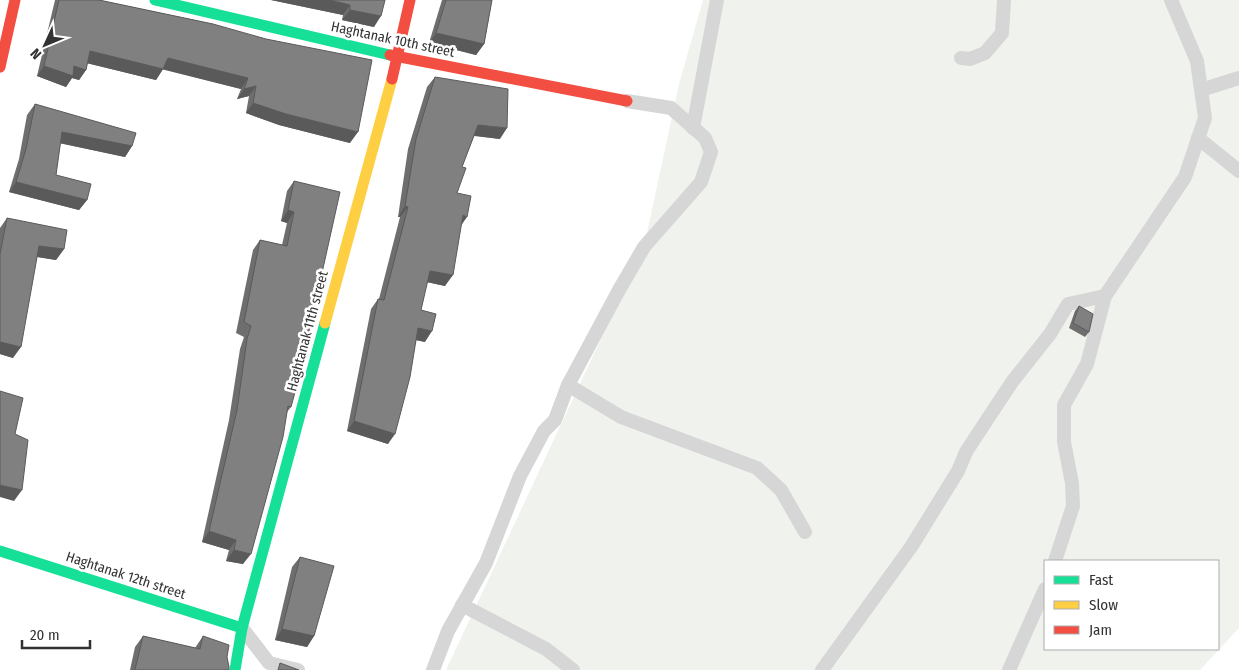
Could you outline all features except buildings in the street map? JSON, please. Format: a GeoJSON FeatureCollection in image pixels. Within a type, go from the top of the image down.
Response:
{"type":"FeatureCollection","features":[{"type":"Feature","properties":{"kind":"street"},"geometry":{"type":"LineString","coordinates":[[0,67],[15,0]]}},
{"type":"Feature","properties":{"kind":"street","name":"Haghtanak 10th street"},"geometry":{"type":"LineString","coordinates":[[155,0],[398,57],[627,101]]}},
{"type":"Feature","properties":{"kind":"street","name":"Haghtanak 11th street"},"geometry":{"type":"LineString","coordinates":[[235,670],[242,628],[398,57],[410,0]]}},
{"type":"Feature","properties":{"kind":"street","name":"Haghtanak 12th street"},"geometry":{"type":"LineString","coordinates":[[0,551],[242,628]]}},
{"type":"Feature","properties":{"kind":"lane"},"geometry":{"type":"LineString","coordinates":[[693,128],[717,0]]}},
{"type":"Feature","properties":{"kind":"lane"},"geometry":{"type":"LineString","coordinates":[[961,58],[970,59],[986,53],[1002,33],[1004,0]]}},
{"type":"Feature","properties":{"kind":"lane"},"geometry":{"type":"LineString","coordinates":[[1054,560],[1073,506],[1072,483],[1064,442],[1064,405],[1087,364],[1105,296],[1185,177],[1206,118],[1197,61],[1170,0]]}},
{"type":"Feature","properties":{"kind":"lane"},"geometry":{"type":"LineString","coordinates":[[1202,90],[1239,78]]}},
{"type":"Feature","properties":{"kind":"lane"},"geometry":{"type":"LineString","coordinates":[[433,670],[448,630],[486,563],[520,476],[544,431],[556,420],[568,385],[619,290],[644,247],[701,182],[711,152],[705,138],[671,108],[627,101]]}},
{"type":"Feature","properties":{"kind":"lane"},"geometry":{"type":"LineString","coordinates":[[1198,138],[1239,171]]}},
{"type":"Feature","properties":{"kind":"lane"},"geometry":{"type":"LineString","coordinates":[[822,670],[916,539],[958,471],[966,452],[1012,382],[1050,334],[1068,304],[1105,296]]}},
{"type":"Feature","properties":{"kind":"lane"},"geometry":{"type":"LineString","coordinates":[[568,385],[621,416],[757,468],[781,490],[805,532]]}},
{"type":"Feature","properties":{"kind":"lane"},"geometry":{"type":"LineString","coordinates":[[1009,670],[1044,591]]}},
{"type":"Feature","properties":{"kind":"lane"},"geometry":{"type":"LineString","coordinates":[[462,605],[546,649],[573,670]]}},
{"type":"Feature","properties":{"kind":"lane"},"geometry":{"type":"LineString","coordinates":[[242,628],[269,663],[298,670]]}},
{"type":"Feature","properties":{"kind":"shaded area"},"geometry":{"type":"Polygon","coordinates":[[[703,0],[1239,0],[1239,628],[1219,650],[1219,560],[1044,560],[1044,650],[1219,650],[1200,670],[446,670],[644,247],[679,84],[703,0]]]}},
{"type":"Feature","properties":{"kind":"traffic: fast"},"geometry":{"type":"LineString","coordinates":[[155,0],[390,55]]}},
{"type":"Feature","properties":{"kind":"traffic: fast"},"geometry":{"type":"LineString","coordinates":[[235,670],[242,628],[325,323]]}},
{"type":"Feature","properties":{"kind":"traffic: fast"},"geometry":{"type":"LineString","coordinates":[[0,551],[242,628]]}},
{"type":"Feature","properties":{"kind":"traffic: slow"},"geometry":{"type":"LineString","coordinates":[[325,323],[392,79]]}},
{"type":"Feature","properties":{"kind":"traffic: jam"},"geometry":{"type":"LineString","coordinates":[[0,67],[15,0]]}},
{"type":"Feature","properties":{"kind":"traffic: jam"},"geometry":{"type":"LineString","coordinates":[[392,79],[410,0]]}},
{"type":"Feature","properties":{"kind":"traffic: jam"},"geometry":{"type":"LineString","coordinates":[[390,55],[627,101]]}}]}
